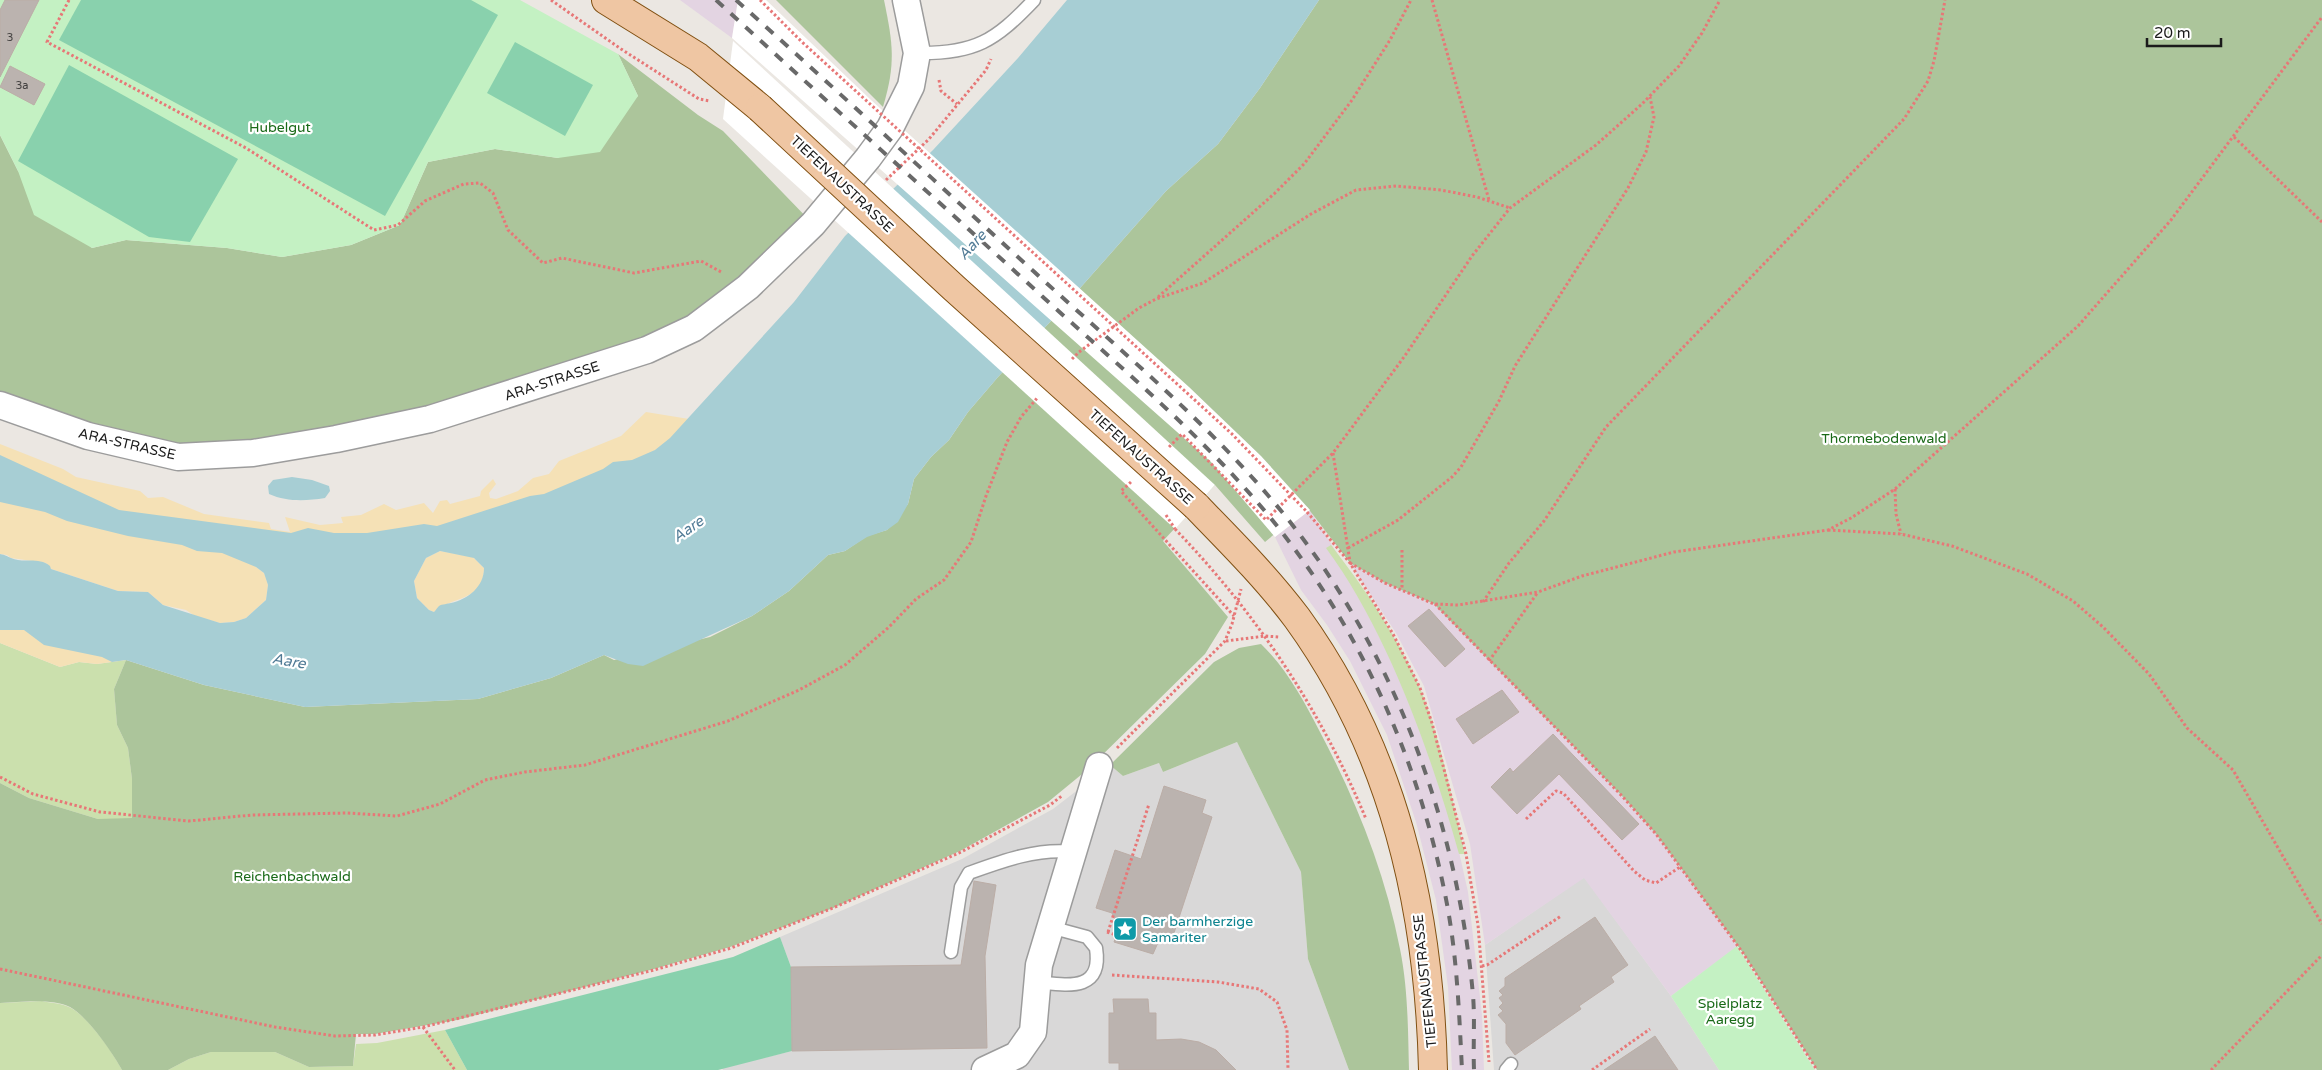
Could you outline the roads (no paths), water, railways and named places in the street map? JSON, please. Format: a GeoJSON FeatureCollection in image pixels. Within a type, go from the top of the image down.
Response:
{"type":"FeatureCollection","features":[{"type":"Feature","properties":{"kind":"main road","name":"TIEFENAUSTRASSE"},"geometry":{"type":"LineString","coordinates":[[606,0],[638,11],[698,57],[722,91],[1196,506],[1248,560],[1297,618],[1347,697],[1376,758],[1396,816],[1412,878],[1424,945],[1432,1024],[1433,1070]]}},
{"type":"Feature","properties":{"kind":"street","name":"ARA-STRASSE"},"geometry":{"type":"LineString","coordinates":[[0,406],[88,436],[178,457],[253,453],[336,439],[430,419],[648,350],[694,328],[748,287],[813,224],[868,158],[890,128],[911,86],[917,53],[906,0]]}},
{"type":"Feature","properties":{"kind":"street"},"geometry":{"type":"LineString","coordinates":[[985,1070],[1010,1060],[1028,1042],[1035,1023],[1037,982],[1050,926],[1099,766]]}},
{"type":"Feature","properties":{"kind":"lane"},"geometry":{"type":"LineString","coordinates":[[917,53],[948,54],[983,43],[1004,28],[1034,0]]}},
{"type":"Feature","properties":{"kind":"lane"},"geometry":{"type":"LineString","coordinates":[[951,952],[960,887],[969,873],[1028,855],[1058,850],[1073,852]]}},
{"type":"Feature","properties":{"kind":"lane"},"geometry":{"type":"LineString","coordinates":[[1037,982],[1075,986],[1081,984],[1091,975],[1097,954],[1091,940],[1082,935],[1050,926]]}},
{"type":"Feature","properties":{"kind":"water","name":"Aare"},"geometry":{"type":"Polygon","coordinates":[[[1067,0],[1319,0],[1260,88],[1218,144],[1166,191],[1050,322],[998,377],[968,412],[949,440],[931,457],[914,479],[908,504],[898,522],[887,530],[867,537],[845,551],[828,555],[789,591],[752,616],[643,666],[628,664],[604,655],[551,678],[478,699],[305,707],[204,685],[126,660],[112,662],[102,657],[44,645],[24,630],[0,630],[0,554],[16,560],[41,561],[50,566],[51,569],[118,591],[148,592],[163,605],[220,623],[234,622],[246,618],[266,600],[268,585],[264,573],[256,567],[222,553],[197,551],[182,545],[128,536],[67,521],[45,512],[0,502],[0,455],[119,510],[291,533],[308,528],[334,533],[367,533],[424,524],[437,526],[530,496],[544,494],[603,469],[613,462],[632,460],[655,450],[670,438],[794,302],[845,236],[933,150],[1018,58],[1067,0]],[[440,551],[426,558],[414,581],[417,598],[429,610],[434,612],[440,605],[463,599],[469,595],[481,581],[484,568],[474,558],[440,551]]]}},
{"type":"Feature","properties":{"kind":"water"},"geometry":{"type":"Polygon","coordinates":[[[292,477],[312,480],[329,486],[330,491],[325,498],[304,500],[290,500],[269,494],[268,486],[273,480],[292,477]]]}},
{"type":"Feature","properties":{"kind":"railway"},"geometry":{"type":"LineString","coordinates":[[716,0],[1185,427],[1239,481],[1297,552],[1327,597],[1354,643],[1400,740],[1418,790],[1433,842],[1449,916],[1457,982],[1462,1070]]}},
{"type":"Feature","properties":{"kind":"railway"},"geometry":{"type":"LineString","coordinates":[[736,0],[1189,413],[1246,470],[1314,553],[1351,610],[1383,670],[1410,732],[1433,796],[1451,862],[1465,928],[1473,995],[1474,1070]]}},
{"type":"Feature","properties":{"kind":"place","name":"Der barmherzige Samariter"},"geometry":{"type":"Point","coordinates":[1125,929]}},
{"type":"Feature","properties":{"kind":"park label","name":"Hubelgut"},"geometry":{"type":"Point","coordinates":[280,127]}},
{"type":"Feature","properties":{"kind":"park label","name":"Thormebodenwald"},"geometry":{"type":"Point","coordinates":[1884,438]}},
{"type":"Feature","properties":{"kind":"park label","name":"Reichenbachwald"},"geometry":{"type":"Point","coordinates":[292,876]}},
{"type":"Feature","properties":{"kind":"park label","name":"Spielplatz Aaregg"},"geometry":{"type":"Point","coordinates":[1730,1012]}}]}
